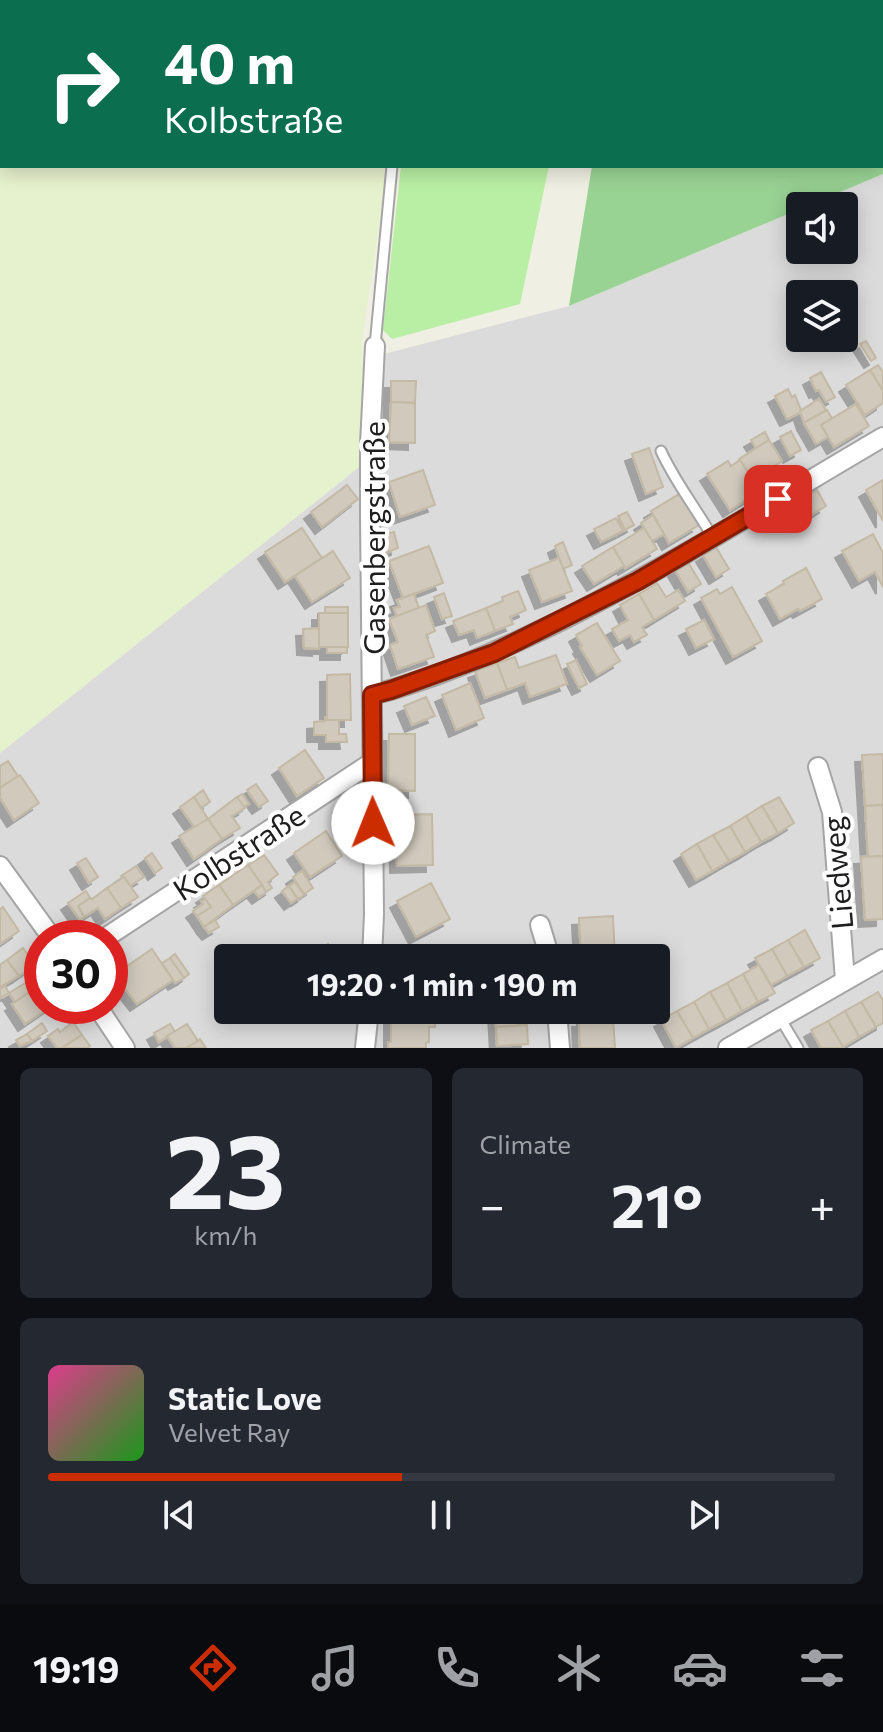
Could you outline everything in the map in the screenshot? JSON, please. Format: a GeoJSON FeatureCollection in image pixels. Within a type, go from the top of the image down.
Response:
{"type":"FeatureCollection","features":[{"type":"Feature","properties":{"kind":"street","name":"Gasenbergstraße"},"geometry":{"type":"LineString","coordinates":[[373,944],[370,444],[375,346]]}},
{"type":"Feature","properties":{"kind":"street"},"geometry":{"type":"LineString","coordinates":[[372,695],[494,653],[614,594],[883,437]]}},
{"type":"Feature","properties":{"kind":"street","name":"Kolbstraße"},"geometry":{"type":"LineString","coordinates":[[128,923],[371,763]]}},
{"type":"Feature","properties":{"kind":"street","name":"Liedweg"},"geometry":{"type":"LineString","coordinates":[[818,767],[832,812],[845,980]]}},
{"type":"Feature","properties":{"kind":"street"},"geometry":{"type":"LineString","coordinates":[[0,866],[39,920]]}},
{"type":"Feature","properties":{"kind":"street"},"geometry":{"type":"LineString","coordinates":[[540,925],[546,944]]}},
{"type":"Feature","properties":{"kind":"street"},"geometry":{"type":"LineString","coordinates":[[728,1048],[883,959]]}},
{"type":"Feature","properties":{"kind":"street"},"geometry":{"type":"LineString","coordinates":[[109,1024],[125,1048]]}},
{"type":"Feature","properties":{"kind":"street"},"geometry":{"type":"LineString","coordinates":[[365,1048],[368,1024]]}},
{"type":"Feature","properties":{"kind":"street"},"geometry":{"type":"LineString","coordinates":[[558,1024],[560,1048]]}},
{"type":"Feature","properties":{"kind":"lane","name":"Gasenbergstraße"},"geometry":{"type":"LineString","coordinates":[[375,346],[392,168]]}},
{"type":"Feature","properties":{"kind":"lane"},"geometry":{"type":"LineString","coordinates":[[661,451],[672,475],[713,538]]}},
{"type":"Feature","properties":{"kind":"lane"},"geometry":{"type":"LineString","coordinates":[[780,1018],[798,1048]]}},
{"type":"Feature","properties":{"kind":"shaded area"},"geometry":{"type":"Polygon","coordinates":[[[883,174],[883,1048],[0,1048],[0,753],[364,463],[375,463],[384,354],[569,306],[786,215],[786,264],[858,264],[858,192],[840,192],[883,174]]]}},
{"type":"Feature","properties":{"kind":"green space"},"geometry":{"type":"Polygon","coordinates":[[[0,168],[388,168],[362,340],[364,463],[0,753],[0,168]]]}},
{"type":"Feature","properties":{"kind":"green space"},"geometry":{"type":"Polygon","coordinates":[[[401,168],[549,168],[520,304],[392,339],[383,330],[401,168]]]}},
{"type":"Feature","properties":{"kind":"green space"},"geometry":{"type":"Polygon","coordinates":[[[592,168],[883,168],[883,174],[840,192],[786,192],[786,215],[569,306],[592,168]]]}},
{"type":"Feature","properties":{"kind":"building"},"geometry":{"type":"Polygon","coordinates":[[[866,341],[876,358],[871,361],[860,344],[866,341]]]}},
{"type":"Feature","properties":{"kind":"building"},"geometry":{"type":"Polygon","coordinates":[[[878,365],[883,372],[883,391],[870,370],[878,365]]]}},
{"type":"Feature","properties":{"kind":"building"},"geometry":{"type":"Polygon","coordinates":[[[870,370],[883,391],[883,403],[865,415],[846,385],[870,370]]]}},
{"type":"Feature","properties":{"kind":"building"},"geometry":{"type":"Polygon","coordinates":[[[821,372],[835,397],[826,402],[810,378],[821,372]]]}},
{"type":"Feature","properties":{"kind":"building"},"geometry":{"type":"Polygon","coordinates":[[[391,381],[416,381],[415,403],[391,402],[391,381]]]}},
{"type":"Feature","properties":{"kind":"building"},"geometry":{"type":"Polygon","coordinates":[[[788,389],[792,397],[795,395],[801,410],[787,419],[775,396],[788,389]]]}},
{"type":"Feature","properties":{"kind":"building"},"geometry":{"type":"Polygon","coordinates":[[[819,399],[826,410],[804,423],[800,411],[819,399]]]}},
{"type":"Feature","properties":{"kind":"building"},"geometry":{"type":"Polygon","coordinates":[[[391,402],[415,403],[415,443],[389,442],[391,402]]]}},
{"type":"Feature","properties":{"kind":"building"},"geometry":{"type":"Polygon","coordinates":[[[856,404],[869,426],[834,447],[821,425],[856,404]]]}},
{"type":"Feature","properties":{"kind":"building"},"geometry":{"type":"Polygon","coordinates":[[[827,410],[832,418],[821,425],[828,437],[816,444],[804,423],[827,410]]]}},
{"type":"Feature","properties":{"kind":"building"},"geometry":{"type":"Polygon","coordinates":[[[791,431],[801,450],[790,456],[780,437],[791,431]]]}},
{"type":"Feature","properties":{"kind":"building"},"geometry":{"type":"Polygon","coordinates":[[[765,432],[769,440],[756,448],[751,440],[765,432]]]}},
{"type":"Feature","properties":{"kind":"building"},"geometry":{"type":"Polygon","coordinates":[[[769,440],[782,461],[769,470],[776,481],[760,491],[739,459],[769,440]]]}},
{"type":"Feature","properties":{"kind":"building"},"geometry":{"type":"Polygon","coordinates":[[[649,448],[663,487],[646,494],[632,454],[649,448]]]}},
{"type":"Feature","properties":{"kind":"building"},"geometry":{"type":"Polygon","coordinates":[[[740,460],[760,491],[730,510],[707,474],[728,461],[731,466],[740,460]]]}},
{"type":"Feature","properties":{"kind":"building"},"geometry":{"type":"Polygon","coordinates":[[[423,470],[435,505],[400,517],[389,482],[423,470]]]}},
{"type":"Feature","properties":{"kind":"building"},"geometry":{"type":"Polygon","coordinates":[[[883,480],[883,521],[866,490],[883,480]]]}},
{"type":"Feature","properties":{"kind":"building"},"geometry":{"type":"Polygon","coordinates":[[[347,485],[358,499],[322,527],[311,512],[347,485]]]}},
{"type":"Feature","properties":{"kind":"building"},"geometry":{"type":"Polygon","coordinates":[[[817,490],[826,506],[811,515],[802,499],[817,490]]]}},
{"type":"Feature","properties":{"kind":"building"},"geometry":{"type":"Polygon","coordinates":[[[681,493],[699,525],[669,543],[651,511],[681,493]]]}},
{"type":"Feature","properties":{"kind":"building"},"geometry":{"type":"Polygon","coordinates":[[[627,512],[634,525],[625,530],[618,516],[627,512]]]}},
{"type":"Feature","properties":{"kind":"building"},"geometry":{"type":"Polygon","coordinates":[[[653,515],[664,534],[652,541],[641,523],[653,515]]]}},
{"type":"Feature","properties":{"kind":"building"},"geometry":{"type":"Polygon","coordinates":[[[616,518],[623,531],[601,542],[594,529],[616,518]]]}},
{"type":"Feature","properties":{"kind":"building"},"geometry":{"type":"Polygon","coordinates":[[[302,528],[322,558],[285,582],[265,552],[302,528]]]}},
{"type":"Feature","properties":{"kind":"building"},"geometry":{"type":"Polygon","coordinates":[[[644,528],[657,549],[625,568],[613,547],[644,528]]]}},
{"type":"Feature","properties":{"kind":"building"},"geometry":{"type":"Polygon","coordinates":[[[394,532],[398,548],[381,555],[380,535],[394,532]]]}},
{"type":"Feature","properties":{"kind":"building"},"geometry":{"type":"Polygon","coordinates":[[[873,534],[883,553],[883,587],[875,572],[859,581],[842,551],[873,534]]]}},
{"type":"Feature","properties":{"kind":"building"},"geometry":{"type":"Polygon","coordinates":[[[563,542],[572,565],[563,569],[555,546],[563,542]]]}},
{"type":"Feature","properties":{"kind":"building"},"geometry":{"type":"Polygon","coordinates":[[[429,546],[443,583],[403,598],[389,561],[429,546]]]}},
{"type":"Feature","properties":{"kind":"building"},"geometry":{"type":"Polygon","coordinates":[[[613,547],[624,566],[594,584],[582,566],[613,547]]]}},
{"type":"Feature","properties":{"kind":"building"},"geometry":{"type":"Polygon","coordinates":[[[716,547],[729,569],[716,577],[703,555],[716,547]]]}},
{"type":"Feature","properties":{"kind":"building"},"geometry":{"type":"Polygon","coordinates":[[[333,551],[350,578],[312,602],[295,576],[333,551]]]}},
{"type":"Feature","properties":{"kind":"building"},"geometry":{"type":"Polygon","coordinates":[[[559,558],[572,591],[542,602],[529,570],[559,558]]]}},
{"type":"Feature","properties":{"kind":"building"},"geometry":{"type":"Polygon","coordinates":[[[688,562],[701,584],[688,592],[675,570],[688,562]]]}},
{"type":"Feature","properties":{"kind":"building"},"geometry":{"type":"Polygon","coordinates":[[[806,568],[822,599],[780,619],[766,594],[806,568]]]}},
{"type":"Feature","properties":{"kind":"building"},"geometry":{"type":"Polygon","coordinates":[[[657,583],[666,597],[678,590],[685,601],[654,620],[639,594],[657,583]]]}},
{"type":"Feature","properties":{"kind":"building"},"geometry":{"type":"Polygon","coordinates":[[[732,587],[762,641],[733,657],[701,598],[717,589],[720,594],[732,587]]]}},
{"type":"Feature","properties":{"kind":"building"},"geometry":{"type":"Polygon","coordinates":[[[518,591],[526,610],[510,617],[513,624],[495,631],[486,608],[518,591]]]}},
{"type":"Feature","properties":{"kind":"building"},"geometry":{"type":"Polygon","coordinates":[[[444,593],[452,616],[442,619],[434,597],[444,593]]]}},
{"type":"Feature","properties":{"kind":"building"},"geometry":{"type":"Polygon","coordinates":[[[414,594],[419,608],[397,616],[394,608],[400,607],[397,600],[414,594]]]}},
{"type":"Feature","properties":{"kind":"building"},"geometry":{"type":"Polygon","coordinates":[[[639,594],[654,620],[642,627],[647,635],[634,642],[630,635],[619,641],[612,629],[628,620],[620,605],[639,594]]]}},
{"type":"Feature","properties":{"kind":"building"},"geometry":{"type":"Polygon","coordinates":[[[426,605],[435,631],[426,635],[434,657],[398,669],[390,645],[398,642],[389,619],[426,605]]]}},
{"type":"Feature","properties":{"kind":"building"},"geometry":{"type":"Polygon","coordinates":[[[325,607],[348,607],[348,613],[325,613],[325,607]]]}},
{"type":"Feature","properties":{"kind":"building"},"geometry":{"type":"Polygon","coordinates":[[[486,608],[495,631],[477,638],[474,630],[459,635],[453,621],[486,608]]]}},
{"type":"Feature","properties":{"kind":"building"},"geometry":{"type":"Polygon","coordinates":[[[319,613],[348,613],[348,647],[319,647],[319,613]]]}},
{"type":"Feature","properties":{"kind":"building"},"geometry":{"type":"Polygon","coordinates":[[[704,620],[714,639],[696,648],[686,629],[704,620]]]}},
{"type":"Feature","properties":{"kind":"building"},"geometry":{"type":"Polygon","coordinates":[[[597,623],[620,661],[597,675],[576,635],[597,623]]]}},
{"type":"Feature","properties":{"kind":"building"},"geometry":{"type":"Polygon","coordinates":[[[319,628],[319,649],[304,648],[303,629],[319,628]]]}},
{"type":"Feature","properties":{"kind":"building"},"geometry":{"type":"Polygon","coordinates":[[[327,647],[347,647],[347,653],[327,653],[327,647]]]}},
{"type":"Feature","properties":{"kind":"building"},"geometry":{"type":"Polygon","coordinates":[[[556,655],[567,684],[530,697],[525,683],[507,690],[497,663],[515,657],[519,668],[556,655]]]}},
{"type":"Feature","properties":{"kind":"building"},"geometry":{"type":"Polygon","coordinates":[[[576,660],[587,684],[579,688],[567,664],[576,660]]]}},
{"type":"Feature","properties":{"kind":"building"},"geometry":{"type":"Polygon","coordinates":[[[497,663],[507,690],[485,698],[475,671],[497,663]]]}},
{"type":"Feature","properties":{"kind":"building"},"geometry":{"type":"Polygon","coordinates":[[[350,674],[351,720],[327,720],[327,675],[350,674]]]}},
{"type":"Feature","properties":{"kind":"building"},"geometry":{"type":"Polygon","coordinates":[[[470,683],[484,718],[456,730],[442,695],[470,683]]]}},
{"type":"Feature","properties":{"kind":"building"},"geometry":{"type":"Polygon","coordinates":[[[426,697],[435,716],[412,725],[404,706],[426,697]]]}},
{"type":"Feature","properties":{"kind":"building"},"geometry":{"type":"Polygon","coordinates":[[[325,717],[327,720],[339,720],[339,734],[346,734],[347,742],[326,742],[326,735],[314,735],[314,722],[325,721],[325,717]]]}},
{"type":"Feature","properties":{"kind":"building"},"geometry":{"type":"Polygon","coordinates":[[[389,734],[415,734],[415,791],[388,790],[389,734]]]}},
{"type":"Feature","properties":{"kind":"building"},"geometry":{"type":"Polygon","coordinates":[[[305,750],[324,778],[297,796],[279,768],[305,750]]]}},
{"type":"Feature","properties":{"kind":"building"},"geometry":{"type":"Polygon","coordinates":[[[883,754],[883,805],[865,806],[862,755],[883,754]]]}},
{"type":"Feature","properties":{"kind":"building"},"geometry":{"type":"Polygon","coordinates":[[[8,761],[18,776],[0,788],[0,766],[8,761]]]}},
{"type":"Feature","properties":{"kind":"building"},"geometry":{"type":"Polygon","coordinates":[[[20,775],[39,803],[14,820],[0,798],[0,788],[20,775]]]}},
{"type":"Feature","properties":{"kind":"building"},"geometry":{"type":"Polygon","coordinates":[[[256,784],[268,801],[259,807],[247,790],[256,784]]]}},
{"type":"Feature","properties":{"kind":"building"},"geometry":{"type":"Polygon","coordinates":[[[203,790],[210,802],[201,808],[194,797],[203,790]]]}},
{"type":"Feature","properties":{"kind":"building"},"geometry":{"type":"Polygon","coordinates":[[[242,794],[249,804],[244,807],[237,797],[242,794]]]}},
{"type":"Feature","properties":{"kind":"building"},"geometry":{"type":"Polygon","coordinates":[[[194,797],[208,819],[195,828],[180,807],[194,797]]]}},
{"type":"Feature","properties":{"kind":"building"},"geometry":{"type":"Polygon","coordinates":[[[237,797],[245,808],[232,816],[240,828],[222,839],[208,819],[237,797]]]}},
{"type":"Feature","properties":{"kind":"building"},"geometry":{"type":"Polygon","coordinates":[[[779,797],[794,823],[778,833],[762,806],[779,797]]]}},
{"type":"Feature","properties":{"kind":"building"},"geometry":{"type":"Polygon","coordinates":[[[883,805],[883,856],[868,857],[865,806],[883,805]]]}},
{"type":"Feature","properties":{"kind":"building"},"geometry":{"type":"Polygon","coordinates":[[[762,806],[778,833],[761,842],[746,816],[762,806]]]}},
{"type":"Feature","properties":{"kind":"building"},"geometry":{"type":"Polygon","coordinates":[[[432,814],[433,865],[397,866],[396,815],[432,814]]]}},
{"type":"Feature","properties":{"kind":"building"},"geometry":{"type":"Polygon","coordinates":[[[746,816],[761,842],[745,852],[730,826],[746,816]]]}},
{"type":"Feature","properties":{"kind":"building"},"geometry":{"type":"Polygon","coordinates":[[[208,819],[222,839],[194,859],[179,836],[208,819]]]}},
{"type":"Feature","properties":{"kind":"building"},"geometry":{"type":"Polygon","coordinates":[[[730,826],[745,852],[729,861],[713,835],[730,826]]]}},
{"type":"Feature","properties":{"kind":"building"},"geometry":{"type":"Polygon","coordinates":[[[326,831],[342,856],[310,877],[294,853],[326,831]]]}},
{"type":"Feature","properties":{"kind":"building"},"geometry":{"type":"Polygon","coordinates":[[[713,835],[729,861],[712,871],[697,844],[713,835]]]}},
{"type":"Feature","properties":{"kind":"building"},"geometry":{"type":"Polygon","coordinates":[[[697,844],[712,871],[696,880],[681,854],[697,844]]]}},
{"type":"Feature","properties":{"kind":"building"},"geometry":{"type":"Polygon","coordinates":[[[152,853],[162,868],[155,873],[145,858],[152,853]]]}},
{"type":"Feature","properties":{"kind":"building"},"geometry":{"type":"Polygon","coordinates":[[[264,855],[278,874],[268,882],[272,888],[266,892],[248,865],[264,855]]]}},
{"type":"Feature","properties":{"kind":"building"},"geometry":{"type":"Polygon","coordinates":[[[883,856],[883,919],[865,920],[861,857],[883,856]]]}},
{"type":"Feature","properties":{"kind":"building"},"geometry":{"type":"Polygon","coordinates":[[[86,858],[98,877],[89,883],[77,863],[86,858]]]}},
{"type":"Feature","properties":{"kind":"building"},"geometry":{"type":"Polygon","coordinates":[[[248,865],[262,885],[233,905],[219,885],[248,865]]]}},
{"type":"Feature","properties":{"kind":"building"},"geometry":{"type":"Polygon","coordinates":[[[136,866],[144,877],[130,886],[121,876],[136,866]]]}},
{"type":"Feature","properties":{"kind":"building"},"geometry":{"type":"Polygon","coordinates":[[[302,871],[313,888],[304,894],[293,877],[302,871]]]}},
{"type":"Feature","properties":{"kind":"building"},"geometry":{"type":"Polygon","coordinates":[[[124,877],[138,897],[121,908],[107,888],[124,877]]]}},
{"type":"Feature","properties":{"kind":"building"},"geometry":{"type":"Polygon","coordinates":[[[295,882],[304,895],[298,899],[289,886],[295,882]]]}},
{"type":"Feature","properties":{"kind":"building"},"geometry":{"type":"Polygon","coordinates":[[[431,883],[450,919],[416,937],[397,901],[431,883]]]}},
{"type":"Feature","properties":{"kind":"building"},"geometry":{"type":"Polygon","coordinates":[[[219,885],[233,905],[204,927],[197,916],[211,907],[203,896],[219,885]]]}},
{"type":"Feature","properties":{"kind":"building"},"geometry":{"type":"Polygon","coordinates":[[[262,885],[266,892],[259,897],[254,891],[262,885]]]}},
{"type":"Feature","properties":{"kind":"building"},"geometry":{"type":"Polygon","coordinates":[[[289,886],[297,899],[291,903],[282,891],[289,886]]]}},
{"type":"Feature","properties":{"kind":"building"},"geometry":{"type":"Polygon","coordinates":[[[107,888],[121,908],[105,919],[98,908],[84,917],[78,906],[107,888]]]}},
{"type":"Feature","properties":{"kind":"building"},"geometry":{"type":"Polygon","coordinates":[[[86,891],[90,898],[78,906],[84,917],[80,920],[68,903],[86,891]]]}},
{"type":"Feature","properties":{"kind":"building"},"geometry":{"type":"Polygon","coordinates":[[[205,899],[211,907],[197,916],[193,911],[205,899]]]}},
{"type":"Feature","properties":{"kind":"building"},"geometry":{"type":"Polygon","coordinates":[[[3,907],[19,931],[0,944],[0,909],[3,907]]]}},
{"type":"Feature","properties":{"kind":"building"},"geometry":{"type":"Polygon","coordinates":[[[613,916],[614,944],[580,944],[579,918],[613,916]]]}},
{"type":"Feature","properties":{"kind":"building"},"geometry":{"type":"Polygon","coordinates":[[[215,920],[219,927],[209,933],[204,927],[215,920]]]}},
{"type":"Feature","properties":{"kind":"building"},"geometry":{"type":"Polygon","coordinates":[[[805,930],[820,958],[804,967],[788,940],[805,930]]]}},
{"type":"Feature","properties":{"kind":"building"},"geometry":{"type":"Polygon","coordinates":[[[788,940],[804,967],[787,976],[772,949],[788,940]]]}},
{"type":"Feature","properties":{"kind":"building"},"geometry":{"type":"Polygon","coordinates":[[[23,948],[24,973],[19,976],[7,960],[23,948]]]}},
{"type":"Feature","properties":{"kind":"building"},"geometry":{"type":"Polygon","coordinates":[[[152,949],[173,980],[137,1004],[128,993],[128,965],[152,949]]]}},
{"type":"Feature","properties":{"kind":"building"},"geometry":{"type":"Polygon","coordinates":[[[772,949],[787,976],[771,985],[755,958],[772,949]]]}},
{"type":"Feature","properties":{"kind":"building"},"geometry":{"type":"Polygon","coordinates":[[[175,954],[189,974],[184,978],[170,958],[175,954]]]}},
{"type":"Feature","properties":{"kind":"building"},"geometry":{"type":"Polygon","coordinates":[[[170,958],[184,978],[175,983],[162,963],[170,958]]]}},
{"type":"Feature","properties":{"kind":"building"},"geometry":{"type":"Polygon","coordinates":[[[7,960],[19,976],[0,987],[0,965],[7,960]]]}},
{"type":"Feature","properties":{"kind":"building"},"geometry":{"type":"Polygon","coordinates":[[[759,965],[775,993],[758,1002],[743,974],[759,965]]]}},
{"type":"Feature","properties":{"kind":"building"},"geometry":{"type":"Polygon","coordinates":[[[743,974],[758,1002],[742,1011],[727,983],[743,974]]]}},
{"type":"Feature","properties":{"kind":"building"},"geometry":{"type":"Polygon","coordinates":[[[727,983],[742,1011],[726,1020],[710,992],[727,983]]]}},
{"type":"Feature","properties":{"kind":"building"},"geometry":{"type":"Polygon","coordinates":[[[24,984],[24,996],[15,1002],[9,993],[24,984]]]}},
{"type":"Feature","properties":{"kind":"building"},"geometry":{"type":"Polygon","coordinates":[[[5,986],[9,993],[0,998],[0,989],[5,986]]]}},
{"type":"Feature","properties":{"kind":"building"},"geometry":{"type":"Polygon","coordinates":[[[710,992],[726,1020],[709,1029],[694,1002],[710,992]]]}},
{"type":"Feature","properties":{"kind":"building"},"geometry":{"type":"Polygon","coordinates":[[[878,992],[883,1000],[883,1023],[876,1027],[861,1002],[878,992]]]}},
{"type":"Feature","properties":{"kind":"building"},"geometry":{"type":"Polygon","coordinates":[[[24,996],[24,1022],[12,1004],[24,996]]]}},
{"type":"Feature","properties":{"kind":"building"},"geometry":{"type":"Polygon","coordinates":[[[694,1002],[709,1029],[693,1038],[677,1011],[694,1002]]]}},
{"type":"Feature","properties":{"kind":"building"},"geometry":{"type":"Polygon","coordinates":[[[861,1002],[876,1027],[859,1037],[845,1011],[861,1002]]]}},
{"type":"Feature","properties":{"kind":"building"},"geometry":{"type":"Polygon","coordinates":[[[677,1011],[693,1038],[676,1048],[663,1024],[670,1024],[670,1015],[677,1011]]]}},
{"type":"Feature","properties":{"kind":"building"},"geometry":{"type":"Polygon","coordinates":[[[845,1011],[859,1037],[843,1047],[828,1021],[845,1011]]]}},
{"type":"Feature","properties":{"kind":"building"},"geometry":{"type":"Polygon","coordinates":[[[828,1021],[843,1047],[821,1048],[811,1030],[828,1021]]]}},
{"type":"Feature","properties":{"kind":"building"},"geometry":{"type":"Polygon","coordinates":[[[41,1024],[47,1031],[32,1041],[27,1034],[41,1024]]]}},
{"type":"Feature","properties":{"kind":"building"},"geometry":{"type":"Polygon","coordinates":[[[74,1024],[82,1035],[57,1048],[48,1036],[58,1029],[60,1032],[74,1024]]]}},
{"type":"Feature","properties":{"kind":"building"},"geometry":{"type":"Polygon","coordinates":[[[170,1024],[175,1032],[159,1042],[154,1033],[170,1024]]]}},
{"type":"Feature","properties":{"kind":"building"},"geometry":{"type":"Polygon","coordinates":[[[187,1024],[198,1041],[186,1048],[175,1048],[167,1036],[187,1024]]]}},
{"type":"Feature","properties":{"kind":"building"},"geometry":{"type":"Polygon","coordinates":[[[391,1024],[435,1024],[435,1027],[429,1027],[426,1048],[388,1048],[388,1042],[391,1042],[391,1024]]]}},
{"type":"Feature","properties":{"kind":"building"},"geometry":{"type":"Polygon","coordinates":[[[496,1024],[527,1025],[496,1027],[496,1024]]]}},
{"type":"Feature","properties":{"kind":"building"},"geometry":{"type":"Polygon","coordinates":[[[579,1024],[613,1024],[615,1048],[580,1048],[579,1024]]]}},
{"type":"Feature","properties":{"kind":"building"},"geometry":{"type":"Polygon","coordinates":[[[527,1025],[528,1044],[497,1046],[496,1027],[527,1025]]]}},
{"type":"Feature","properties":{"kind":"building"},"geometry":{"type":"Polygon","coordinates":[[[27,1034],[32,1041],[20,1046],[16,1040],[27,1034]]]}},
{"type":"Feature","properties":{"kind":"building"},"geometry":{"type":"Polygon","coordinates":[[[82,1035],[90,1046],[88,1048],[62,1048],[82,1035]]]}},
{"type":"Feature","properties":{"kind":"building"},"geometry":{"type":"Polygon","coordinates":[[[200,1039],[206,1048],[186,1048],[198,1041],[200,1039]]]}},
{"type":"Feature","properties":{"kind":"route"},"geometry":{"type":"LineString","coordinates":[[373,823],[372,695],[494,653],[638,581],[778,499]]}}]}
